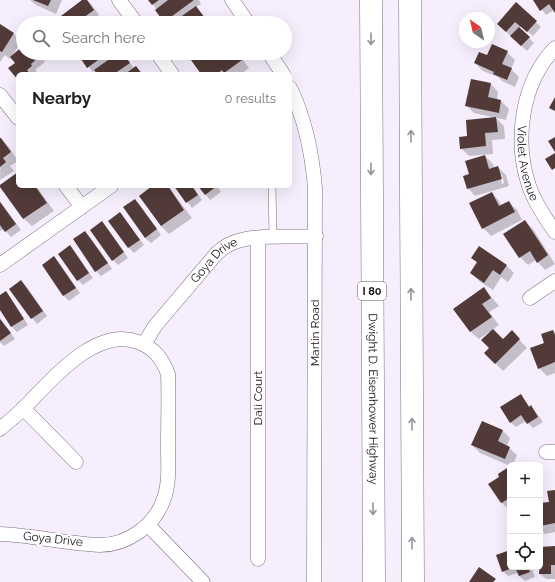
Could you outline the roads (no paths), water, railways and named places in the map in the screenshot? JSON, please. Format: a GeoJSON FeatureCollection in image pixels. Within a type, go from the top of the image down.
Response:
{"type":"FeatureCollection","features":[{"type":"Feature","properties":{"kind":"highway","name":"Dwight D. Eisenhower Highway"},"geometry":{"type":"LineString","coordinates":[[371,0],[374,582]]}},
{"type":"Feature","properties":{"kind":"highway"},"geometry":{"type":"LineString","coordinates":[[410,0],[413,582]]}},
{"type":"Feature","properties":{"kind":"street"},"geometry":{"type":"LineString","coordinates":[[119,0],[131,16]]}},
{"type":"Feature","properties":{"kind":"street"},"geometry":{"type":"LineString","coordinates":[[232,0],[243,16]]}},
{"type":"Feature","properties":{"kind":"street","name":"Violet Avenue"},"geometry":{"type":"LineString","coordinates":[[555,48],[540,69],[530,89],[524,110],[521,132],[522,155],[530,188],[538,206],[555,232]]}},
{"type":"Feature","properties":{"kind":"street"},"geometry":{"type":"LineString","coordinates":[[162,60],[171,72]]}},
{"type":"Feature","properties":{"kind":"street"},"geometry":{"type":"LineString","coordinates":[[274,60],[282,72]]}},
{"type":"Feature","properties":{"kind":"street","name":"Martin Road"},"geometry":{"type":"LineString","coordinates":[[292,92],[307,132],[315,188],[314,582]]}},
{"type":"Feature","properties":{"kind":"street"},"geometry":{"type":"LineString","coordinates":[[0,95],[16,115]]}},
{"type":"Feature","properties":{"kind":"street"},"geometry":{"type":"LineString","coordinates":[[68,188],[82,207]]}},
{"type":"Feature","properties":{"kind":"street"},"geometry":{"type":"LineString","coordinates":[[0,265],[108,188]]}},
{"type":"Feature","properties":{"kind":"street","name":"Goya Drive"},"geometry":{"type":"LineString","coordinates":[[144,344],[155,326],[217,253],[229,244],[241,240],[258,238],[299,238],[316,236]]}},
{"type":"Feature","properties":{"kind":"street","name":"Dali Court"},"geometry":{"type":"LineString","coordinates":[[258,238],[258,559]]}},
{"type":"Feature","properties":{"kind":"street"},"geometry":{"type":"LineString","coordinates":[[530,298],[555,281]]}},
{"type":"Feature","properties":{"kind":"street","name":"Goya Drive"},"geometry":{"type":"LineString","coordinates":[[0,429],[67,364],[93,347],[110,340],[129,338],[144,344],[154,350],[163,361],[168,374],[168,480],[164,501],[157,514],[148,525],[135,535],[121,541],[101,545],[0,534]]}},
{"type":"Feature","properties":{"kind":"street"},"geometry":{"type":"LineString","coordinates":[[23,408],[76,462]]}},
{"type":"Feature","properties":{"kind":"street"},"geometry":{"type":"LineString","coordinates":[[148,525],[203,582]]}},
{"type":"Feature","properties":{"kind":"lane"},"geometry":{"type":"LineString","coordinates":[[272,188],[273,237]]}}]}
